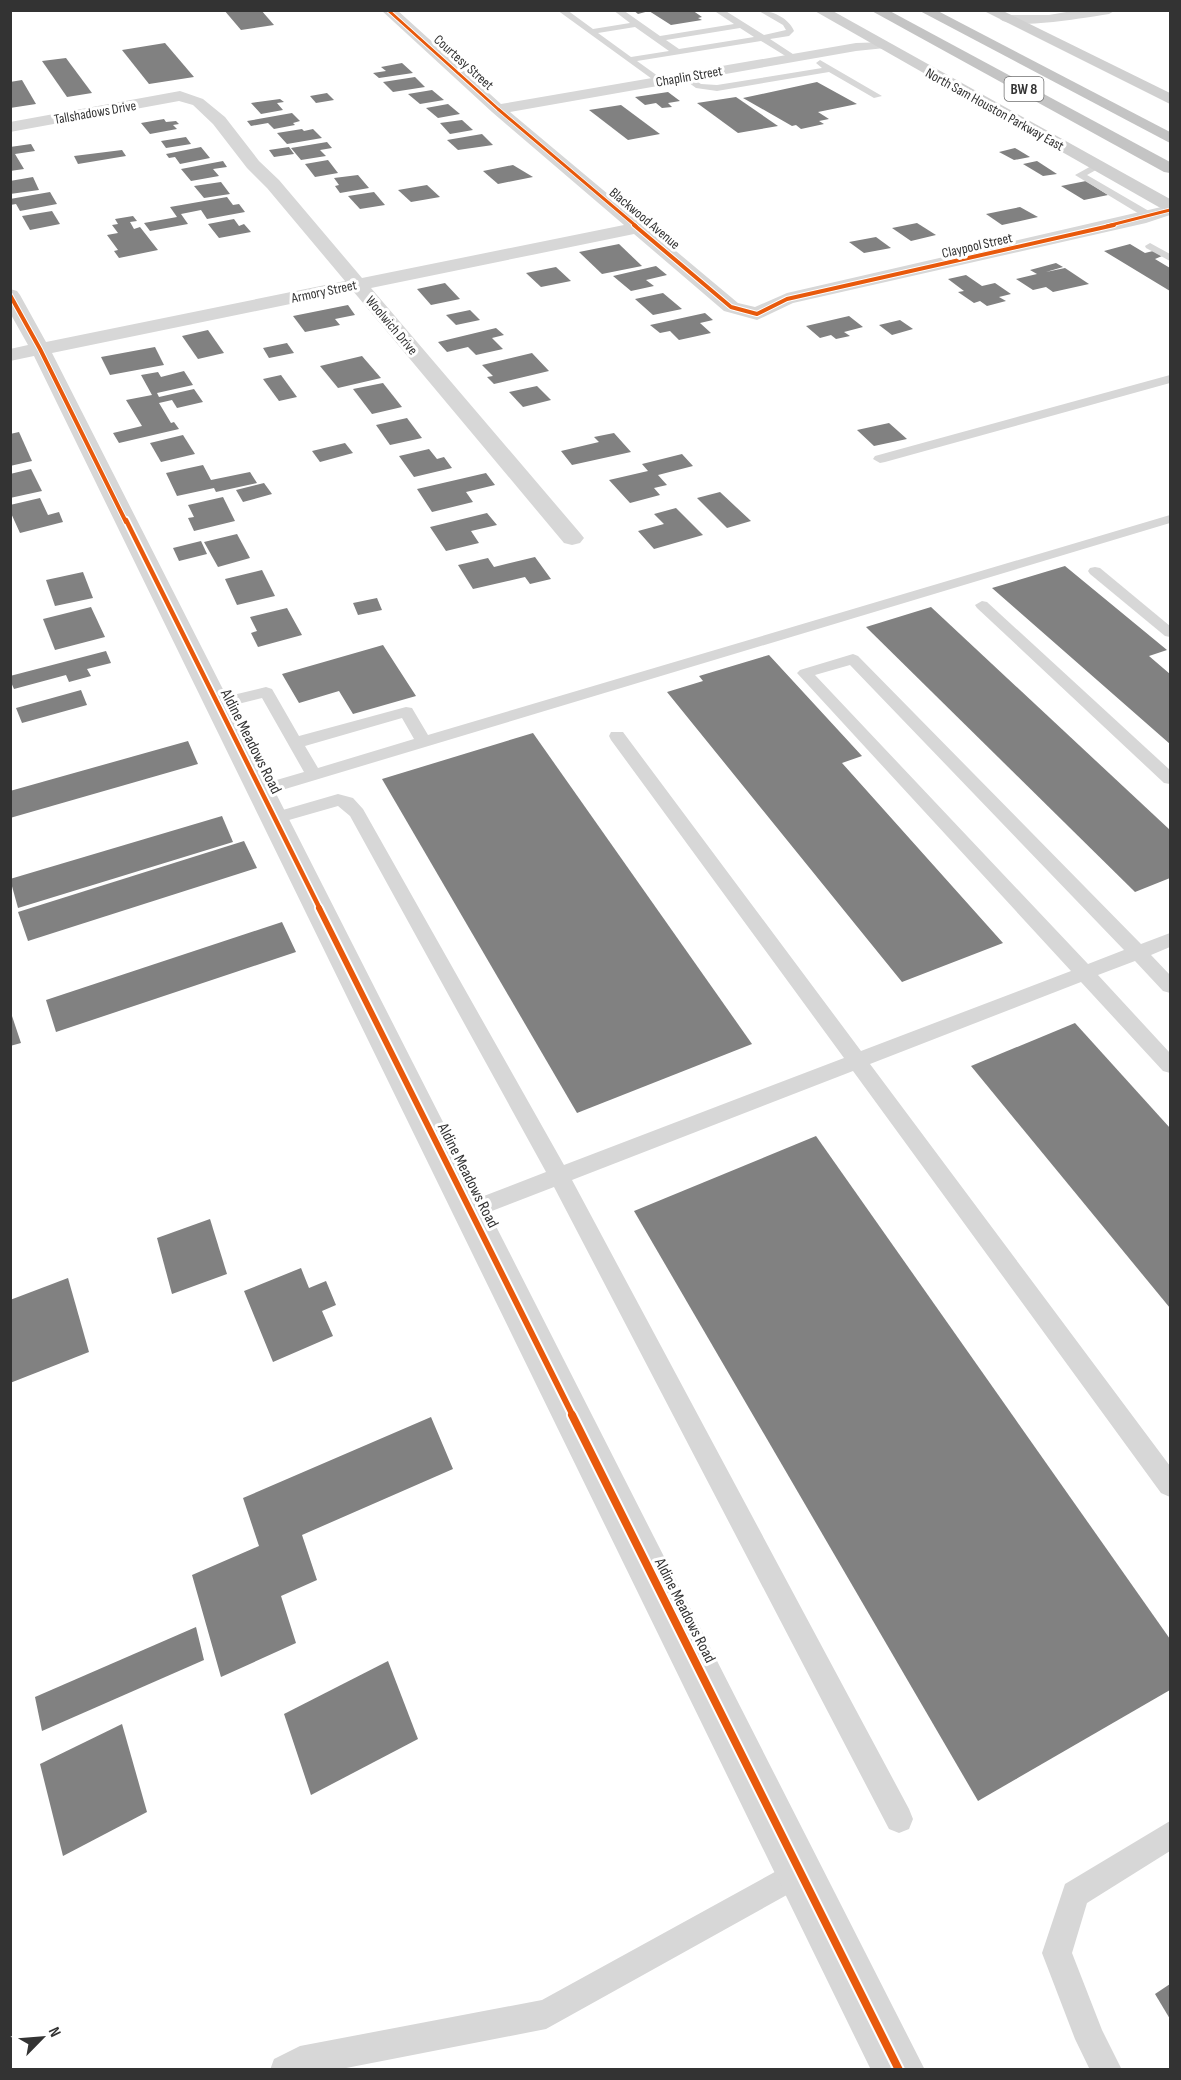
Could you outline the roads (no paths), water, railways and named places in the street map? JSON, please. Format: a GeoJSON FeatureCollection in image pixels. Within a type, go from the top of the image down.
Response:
{"type":"FeatureCollection","features":[{"type":"Feature","properties":{"kind":"highway","name":"North Sam Houston Parkway East"},"geometry":{"type":"LineString","coordinates":[[877,10],[1170,168]]}},
{"type":"Feature","properties":{"kind":"highway","name":"BW 8"},"geometry":{"type":"LineString","coordinates":[[925,10],[1170,138]]}},
{"type":"Feature","properties":{"kind":"main road","name":"North Sam Houston Parkway East"},"geometry":{"type":"LineString","coordinates":[[820,10],[1170,208]]}},
{"type":"Feature","properties":{"kind":"main road"},"geometry":{"type":"LineString","coordinates":[[989,10],[1170,99]]}},
{"type":"Feature","properties":{"kind":"street","name":"Courtesy Street"},"geometry":{"type":"LineString","coordinates":[[388,10],[498,109]]}},
{"type":"Feature","properties":{"kind":"street"},"geometry":{"type":"LineString","coordinates":[[1007,19],[1049,19],[1109,10]]}},
{"type":"Feature","properties":{"kind":"street","name":"Chaplin Street"},"geometry":{"type":"LineString","coordinates":[[498,109],[880,45]]}},
{"type":"Feature","properties":{"kind":"street","name":"Tallshadows Drive"},"geometry":{"type":"LineString","coordinates":[[10,127],[180,96]]}},
{"type":"Feature","properties":{"kind":"street","name":"Woolwich Drive"},"geometry":{"type":"LineString","coordinates":[[180,96],[197,101],[213,115],[572,538]]}},
{"type":"Feature","properties":{"kind":"street","name":"Blackwood Avenue"},"geometry":{"type":"LineString","coordinates":[[498,109],[731,307],[757,314],[787,299]]}},
{"type":"Feature","properties":{"kind":"street","name":"Claypool Street"},"geometry":{"type":"LineString","coordinates":[[787,299],[1150,216],[1170,208]]}},
{"type":"Feature","properties":{"kind":"street","name":"Armory Street"},"geometry":{"type":"LineString","coordinates":[[25,352],[638,228]]}},
{"type":"Feature","properties":{"kind":"street","name":"Aldine Meadows Road"},"geometry":{"type":"LineString","coordinates":[[10,295],[25,352],[218,704],[269,804],[801,1871],[896,2068]]}},
{"type":"Feature","properties":{"kind":"lane"},"geometry":{"type":"LineString","coordinates":[[561,10],[658,81]]}},
{"type":"Feature","properties":{"kind":"lane"},"geometry":{"type":"LineString","coordinates":[[617,10],[677,51]]}},
{"type":"Feature","properties":{"kind":"lane"},"geometry":{"type":"LineString","coordinates":[[717,10],[762,38],[830,69],[878,96]]}},
{"type":"Feature","properties":{"kind":"lane"},"geometry":{"type":"LineString","coordinates":[[629,60],[762,38],[790,31],[786,24],[761,11]]}},
{"type":"Feature","properties":{"kind":"lane"},"geometry":{"type":"LineString","coordinates":[[726,16],[737,15]]}},
{"type":"Feature","properties":{"kind":"lane"},"geometry":{"type":"LineString","coordinates":[[590,32],[636,24]]}},
{"type":"Feature","properties":{"kind":"lane"},"geometry":{"type":"LineString","coordinates":[[659,39],[742,26]]}},
{"type":"Feature","properties":{"kind":"lane"},"geometry":{"type":"LineString","coordinates":[[684,77],[699,86],[710,88],[830,69]]}},
{"type":"Feature","properties":{"kind":"lane"},"geometry":{"type":"LineString","coordinates":[[722,70],[742,84]]}},
{"type":"Feature","properties":{"kind":"lane"},"geometry":{"type":"LineString","coordinates":[[1098,166],[1080,175],[1150,216]]}},
{"type":"Feature","properties":{"kind":"lane"},"geometry":{"type":"LineString","coordinates":[[1170,242],[1150,246],[1170,258]]}},
{"type":"Feature","properties":{"kind":"lane"},"geometry":{"type":"LineString","coordinates":[[880,459],[1170,379]]}},
{"type":"Feature","properties":{"kind":"lane"},"geometry":{"type":"LineString","coordinates":[[269,804],[314,775],[1170,519]]}},
{"type":"Feature","properties":{"kind":"lane"},"geometry":{"type":"LineString","coordinates":[[1095,571],[1170,633]]}},
{"type":"Feature","properties":{"kind":"lane"},"geometry":{"type":"LineString","coordinates":[[982,605],[1170,779]]}},
{"type":"Feature","properties":{"kind":"lane"},"geometry":{"type":"LineString","coordinates":[[1170,986],[853,659],[805,673],[1170,1065]]}},
{"type":"Feature","properties":{"kind":"lane"},"geometry":{"type":"LineString","coordinates":[[218,704],[266,692],[314,775]]}},
{"type":"Feature","properties":{"kind":"lane"},"geometry":{"type":"LineString","coordinates":[[295,743],[406,712],[424,742]]}},
{"type":"Feature","properties":{"kind":"lane"},"geometry":{"type":"LineString","coordinates":[[617,736],[1170,1485]]}},
{"type":"Feature","properties":{"kind":"lane"},"geometry":{"type":"LineString","coordinates":[[269,804],[338,800],[347,802],[357,813],[435,950],[674,1386],[899,1819]]}},
{"type":"Feature","properties":{"kind":"lane"},"geometry":{"type":"LineString","coordinates":[[471,1210],[1170,940]]}},
{"type":"Feature","properties":{"kind":"lane"},"geometry":{"type":"LineString","coordinates":[[1107,2070],[1090,2039],[1057,1953],[1075,1894],[1170,1835]]}},
{"type":"Feature","properties":{"kind":"lane"},"geometry":{"type":"LineString","coordinates":[[285,2070],[300,2061],[546,2014],[801,1871]]}}]}
